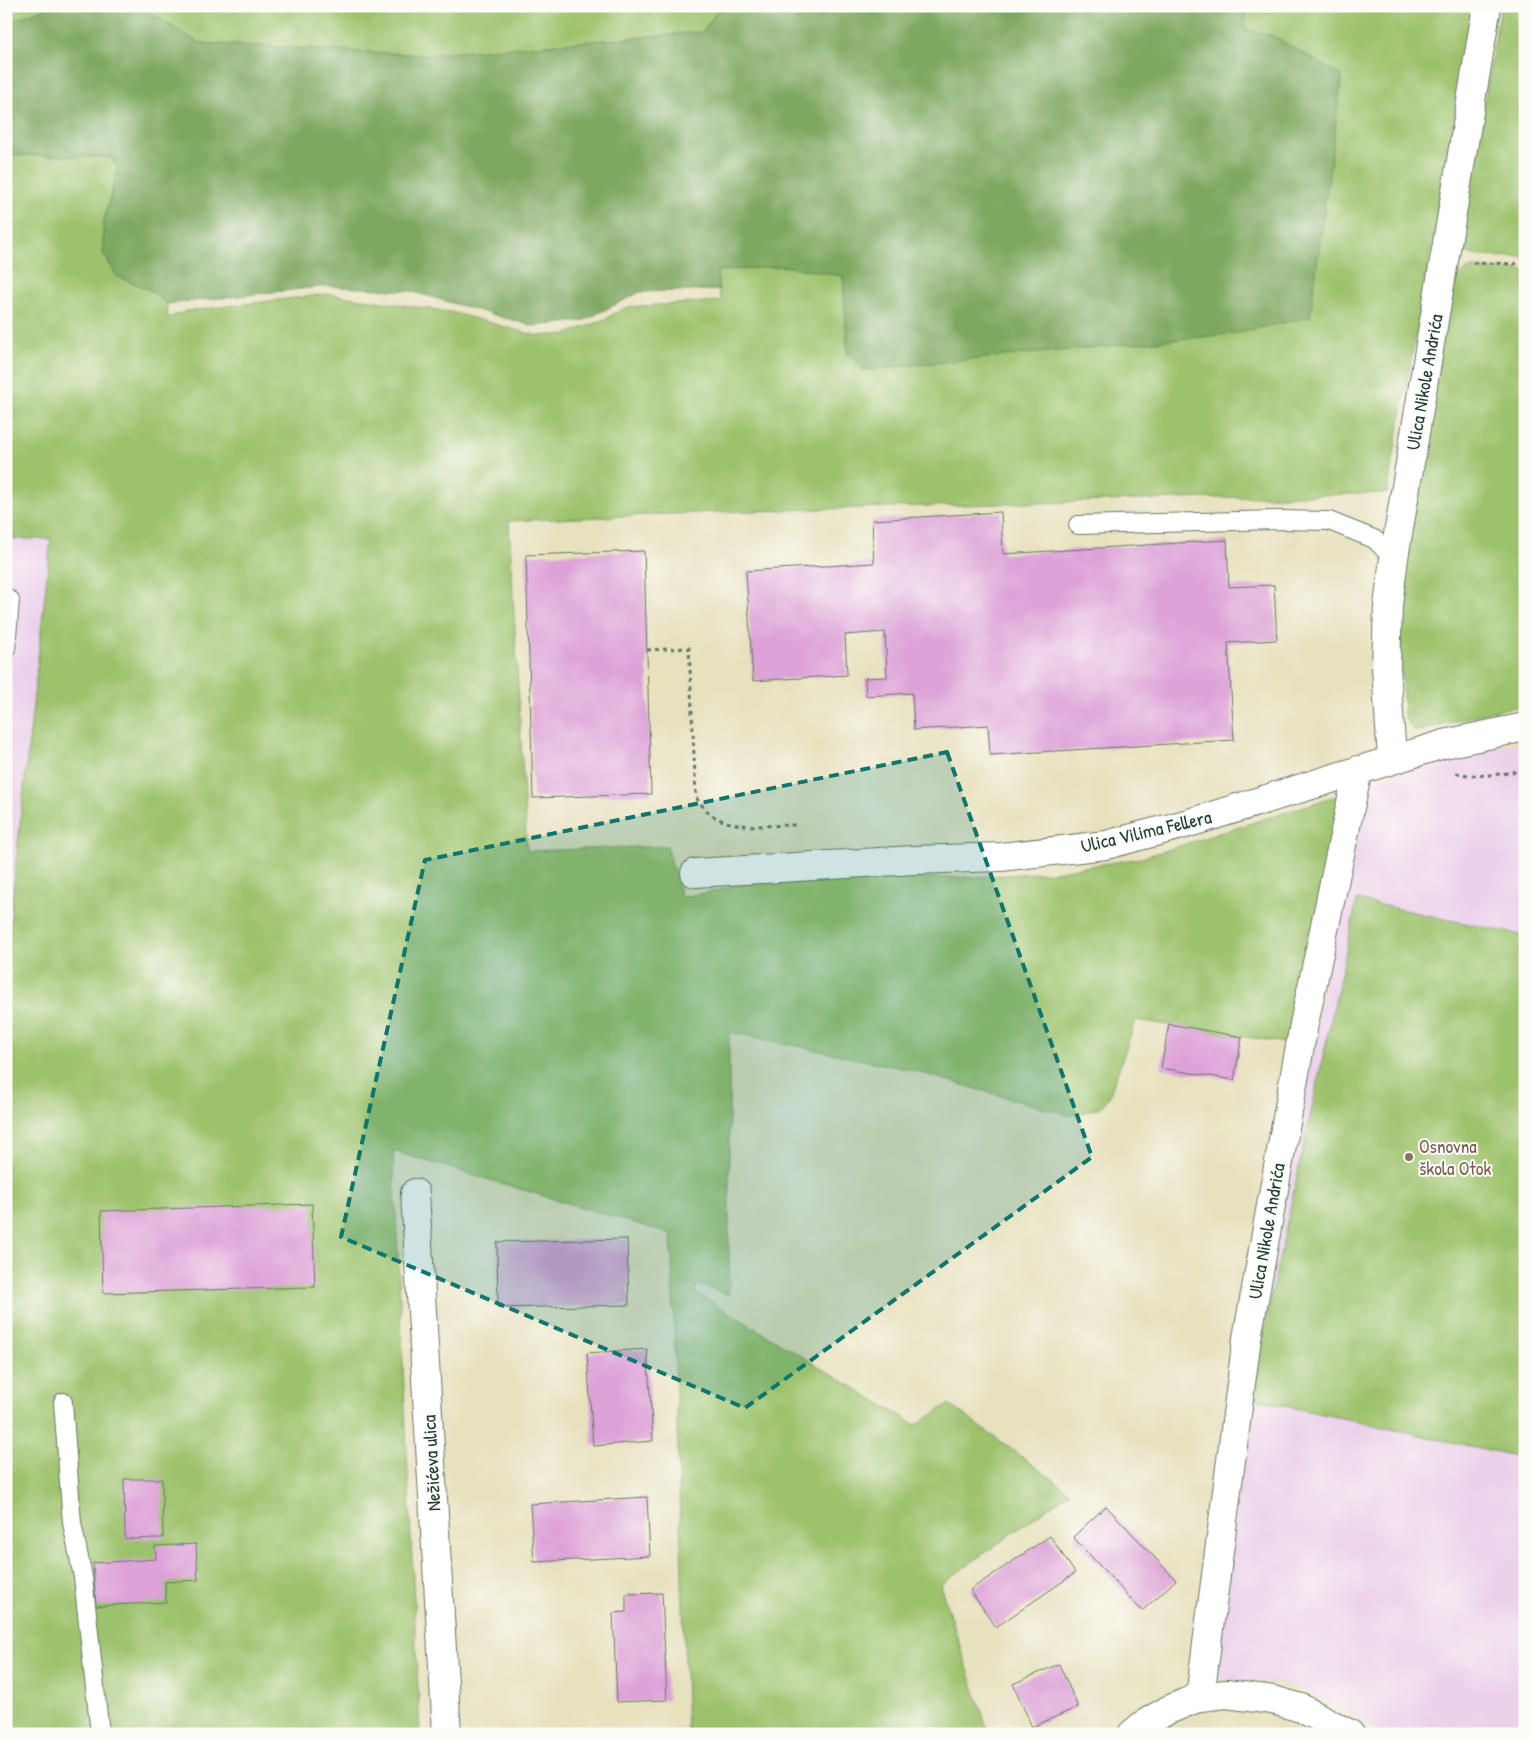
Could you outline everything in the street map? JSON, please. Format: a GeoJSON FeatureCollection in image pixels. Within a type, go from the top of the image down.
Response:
{"type":"FeatureCollection","features":[{"type":"Feature","properties":{"kind":"street","name":"Ulica Nikole Andrića"},"geometry":{"type":"LineString","coordinates":[[1392,759],[1386,667],[1388,606],[1394,558],[1487,6]]}},
{"type":"Feature","properties":{"kind":"street","name":"Ulica Vilima Fellera"},"geometry":{"type":"LineString","coordinates":[[695,873],[914,860],[1000,857],[1106,845],[1189,823],[1444,744],[1525,727]]}},
{"type":"Feature","properties":{"kind":"street","name":"Ulica Nikole Andrića"},"geometry":{"type":"LineString","coordinates":[[1200,1697],[1247,1338],[1304,1024],[1358,770]]}},
{"type":"Feature","properties":{"kind":"street","name":"Nežićeva ulica"},"geometry":{"type":"LineString","coordinates":[[415,1193],[447,1734]]}},
{"type":"Feature","properties":{"kind":"street"},"geometry":{"type":"LineString","coordinates":[[1132,1734],[1144,1724],[1168,1710],[1200,1697],[1226,1694],[1273,1700],[1301,1708],[1350,1734]]}},
{"type":"Feature","properties":{"kind":"lane"},"geometry":{"type":"LineString","coordinates":[[1078,525],[1279,520],[1329,521],[1374,539],[1394,558]]}},
{"type":"Feature","properties":{"kind":"lane"},"geometry":{"type":"LineString","coordinates":[[6,648],[10,600]]}},
{"type":"Feature","properties":{"kind":"lane"},"geometry":{"type":"LineString","coordinates":[[63,1402],[72,1523],[83,1577],[100,1734]]}},
{"type":"Feature","properties":{"kind":"path"},"geometry":{"type":"LineString","coordinates":[[1444,262],[1525,264]]}},
{"type":"Feature","properties":{"kind":"path"},"geometry":{"type":"LineString","coordinates":[[647,650],[689,648],[696,797],[703,808],[720,820],[742,824],[798,824]]}},
{"type":"Feature","properties":{"kind":"highlighted area"},"geometry":{"type":"Polygon","coordinates":[[[947,752],[1092,1157],[745,1408],[341,1237],[425,860],[947,752]]]}},
{"type":"Feature","properties":{"kind":"shaded area"},"geometry":{"type":"Polygon","coordinates":[[[51,538],[15,870],[6,974],[6,540],[51,538]]]}},
{"type":"Feature","properties":{"kind":"shaded area","name":"Osnovna škola Otok"},"geometry":{"type":"Polygon","coordinates":[[[1525,741],[1525,1734],[1381,1734],[1345,1711],[1309,1693],[1284,1684],[1248,1680],[1215,1680],[1248,1409],[1320,1006],[1367,785],[1386,776],[1477,751],[1525,741]]]}},
{"type":"Feature","properties":{"kind":"green space"},"geometry":{"type":"Polygon","coordinates":[[[6,6],[52,6],[6,23],[6,6]]]}},
{"type":"Feature","properties":{"kind":"green space"},"geometry":{"type":"Polygon","coordinates":[[[52,6],[138,6],[199,43],[424,55],[703,32],[721,6],[1246,6],[1244,29],[1273,36],[1342,76],[1310,317],[1231,334],[863,370],[848,355],[843,276],[785,266],[717,271],[719,290],[640,292],[583,321],[533,326],[410,291],[327,286],[167,304],[150,290],[117,276],[103,253],[103,224],[118,168],[111,157],[6,155],[6,23],[52,6]]]}},
{"type":"Feature","properties":{"kind":"green space"},"geometry":{"type":"Polygon","coordinates":[[[138,6],[721,6],[703,32],[424,55],[199,43],[138,6]]]}},
{"type":"Feature","properties":{"kind":"green space"},"geometry":{"type":"Polygon","coordinates":[[[1246,6],[1475,6],[1387,493],[717,512],[509,521],[527,851],[667,846],[681,897],[706,893],[753,881],[971,877],[1053,872],[1141,858],[1343,794],[1291,1044],[1136,1020],[1109,1097],[1101,1107],[1071,1116],[911,1070],[729,1032],[729,1295],[697,1284],[695,1292],[916,1425],[949,1404],[1070,1492],[940,1585],[989,1734],[687,1733],[671,1234],[393,1151],[420,1731],[318,1734],[6,1734],[6,974],[15,870],[51,539],[6,539],[6,155],[111,156],[118,168],[103,224],[117,276],[150,290],[167,304],[168,318],[187,311],[328,294],[451,312],[538,336],[567,334],[603,320],[627,307],[721,301],[716,271],[785,266],[843,276],[848,355],[863,370],[996,356],[1342,77],[1273,36],[1244,29],[1246,6]]]}},
{"type":"Feature","properties":{"kind":"green space"},"geometry":{"type":"Polygon","coordinates":[[[1501,6],[1525,6],[1525,257],[1478,256],[1458,250],[1501,6]]]}},
{"type":"Feature","properties":{"kind":"green space"},"geometry":{"type":"Polygon","coordinates":[[[1472,268],[1525,270],[1525,706],[1501,709],[1418,731],[1410,727],[1404,714],[1397,575],[1453,280],[1472,268]]]}},
{"type":"Feature","properties":{"kind":"green space"},"geometry":{"type":"Polygon","coordinates":[[[1357,900],[1525,936],[1525,1458],[1249,1398],[1357,900]]]}},
{"type":"Feature","properties":{"kind":"building"},"geometry":{"type":"Polygon","coordinates":[[[1001,512],[1003,554],[1227,540],[1229,587],[1274,585],[1277,640],[1228,643],[1234,740],[990,755],[988,725],[914,730],[912,693],[866,696],[865,678],[887,677],[885,632],[845,635],[847,675],[753,681],[746,571],[874,563],[872,520],[1001,512]]]}},
{"type":"Feature","properties":{"kind":"building"},"geometry":{"type":"Polygon","coordinates":[[[644,551],[651,794],[533,798],[526,555],[644,551]]]}},
{"type":"Feature","properties":{"kind":"building"},"geometry":{"type":"Polygon","coordinates":[[[1169,1024],[1242,1037],[1234,1080],[1161,1068],[1169,1024]]]}},
{"type":"Feature","properties":{"kind":"building"},"geometry":{"type":"Polygon","coordinates":[[[312,1204],[315,1287],[103,1293],[101,1211],[312,1204]]]}},
{"type":"Feature","properties":{"kind":"building"},"geometry":{"type":"Polygon","coordinates":[[[627,1239],[629,1305],[498,1308],[497,1242],[627,1239]]]}},
{"type":"Feature","properties":{"kind":"building"},"geometry":{"type":"Polygon","coordinates":[[[647,1349],[653,1441],[593,1446],[587,1353],[647,1349]]]}},
{"type":"Feature","properties":{"kind":"building"},"geometry":{"type":"Polygon","coordinates":[[[124,1479],[162,1479],[163,1538],[125,1539],[124,1479]]]}},
{"type":"Feature","properties":{"kind":"building"},"geometry":{"type":"Polygon","coordinates":[[[647,1497],[650,1556],[534,1562],[530,1504],[647,1497]]]}},
{"type":"Feature","properties":{"kind":"building"},"geometry":{"type":"Polygon","coordinates":[[[1106,1506],[1176,1580],[1142,1611],[1073,1537],[1106,1506]]]}},
{"type":"Feature","properties":{"kind":"building"},"geometry":{"type":"Polygon","coordinates":[[[1050,1536],[1075,1573],[996,1627],[970,1590],[1050,1536]]]}},
{"type":"Feature","properties":{"kind":"building"},"geometry":{"type":"Polygon","coordinates":[[[196,1544],[198,1580],[165,1582],[166,1602],[96,1606],[93,1563],[156,1559],[155,1546],[196,1544]]]}},
{"type":"Feature","properties":{"kind":"building"},"geometry":{"type":"Polygon","coordinates":[[[662,1593],[667,1700],[617,1702],[613,1613],[626,1612],[626,1594],[662,1593]]]}},
{"type":"Feature","properties":{"kind":"building"},"geometry":{"type":"Polygon","coordinates":[[[1059,1664],[1078,1707],[1032,1727],[1013,1684],[1059,1664]]]}},
{"type":"Feature","properties":{"kind":"place","name":"Osnovna škola Otok"},"geometry":{"type":"Point","coordinates":[1409,1157]}}]}
